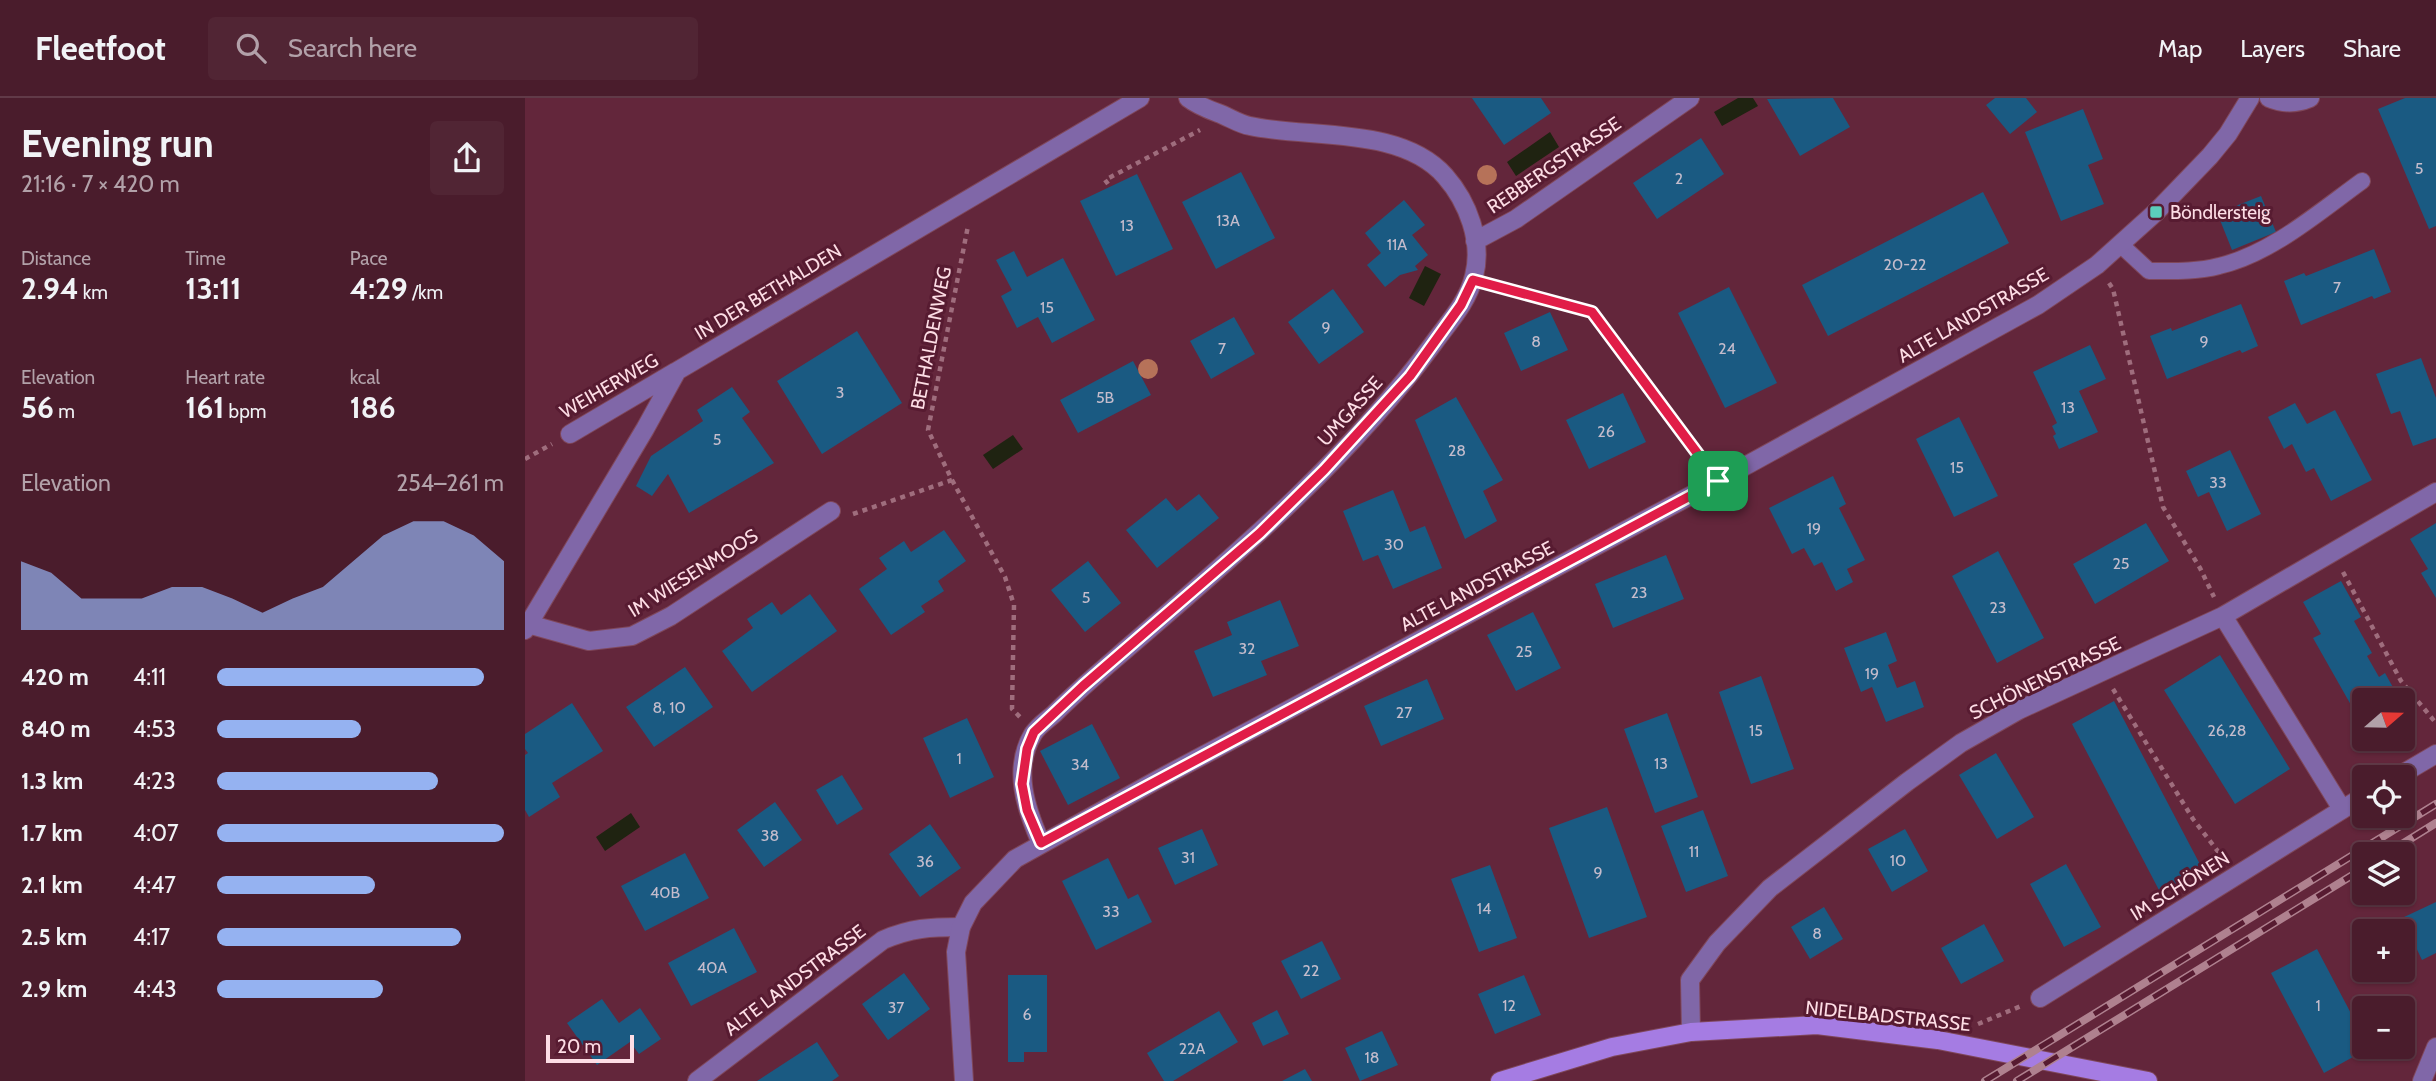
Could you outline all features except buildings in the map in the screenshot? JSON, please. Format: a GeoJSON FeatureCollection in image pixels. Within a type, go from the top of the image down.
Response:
{"type":"FeatureCollection","features":[{"type":"Feature","properties":{"kind":"main road","name":"NIDELBADSTRASSE"},"geometry":{"type":"LineString","coordinates":[[1500,1081],[1612,1047],[1691,1032],[1817,1026],[1938,1040],[2148,1081]]}},
{"type":"Feature","properties":{"kind":"street","name":"IN DER BETHALDEN"},"geometry":{"type":"LineString","coordinates":[[677,371],[1140,98]]}},
{"type":"Feature","properties":{"kind":"street","name":"UMGASSE"},"geometry":{"type":"LineString","coordinates":[[1034,732],[1083,686],[1260,533],[1324,470],[1410,376],[1461,305],[1473,280],[1477,263],[1469,213],[1456,189],[1429,162],[1405,149],[1382,142],[1248,126],[1188,98]]}},
{"type":"Feature","properties":{"kind":"street","name":"REBBERGSTRASSE"},"geometry":{"type":"LineString","coordinates":[[1475,241],[1516,219],[1690,98]]}},
{"type":"Feature","properties":{"kind":"street","name":"ALTE LANDSTRASSE"},"geometry":{"type":"LineString","coordinates":[[704,1079],[883,940],[905,930],[961,927],[973,903],[1015,859],[1041,843],[1718,481],[2038,305],[2122,245],[2210,156],[2228,134],[2250,98]]}},
{"type":"Feature","properties":{"kind":"street"},"geometry":{"type":"LineString","coordinates":[[2269,98],[2281,103],[2303,102],[2310,98]]}},
{"type":"Feature","properties":{"kind":"street"},"geometry":{"type":"LineString","coordinates":[[527,627],[677,371]]}},
{"type":"Feature","properties":{"kind":"street","name":"WEIHERWEG"},"geometry":{"type":"LineString","coordinates":[[570,434],[677,371]]}},
{"type":"Feature","properties":{"kind":"street","name":"SCHÖNENSTRASSE"},"geometry":{"type":"LineString","coordinates":[[1691,1032],[1690,980],[1717,943],[1770,888],[1906,782],[1961,743],[2019,710],[2223,616],[2436,492]]}},
{"type":"Feature","properties":{"kind":"street","name":"IM WIESENMOOS"},"geometry":{"type":"LineString","coordinates":[[527,627],[589,641],[632,635],[671,616],[831,510]]}},
{"type":"Feature","properties":{"kind":"street"},"geometry":{"type":"LineString","coordinates":[[2223,616],[2342,809]]}},
{"type":"Feature","properties":{"kind":"street"},"geometry":{"type":"LineString","coordinates":[[1034,732],[1027,749],[1022,784],[1027,810],[1041,843]]}},
{"type":"Feature","properties":{"kind":"street"},"geometry":{"type":"LineString","coordinates":[[2415,766],[2436,754]]}},
{"type":"Feature","properties":{"kind":"street","name":"IM SCHÖNEN"},"geometry":{"type":"LineString","coordinates":[[2040,998],[2352,803]]}},
{"type":"Feature","properties":{"kind":"street"},"geometry":{"type":"LineString","coordinates":[[961,927],[956,952],[964,1081]]}},
{"type":"Feature","properties":{"kind":"street"},"geometry":{"type":"LineString","coordinates":[[2422,1081],[2436,1047]]}},
{"type":"Feature","properties":{"kind":"lane"},"geometry":{"type":"LineString","coordinates":[[2122,245],[2149,271],[2183,271],[2220,266],[2275,243],[2361,181]]}},
{"type":"Feature","properties":{"kind":"path"},"geometry":{"type":"LineString","coordinates":[[1108,184],[1105,180],[1226,116]]}},
{"type":"Feature","properties":{"kind":"path","name":"BETHALDENWEG"},"geometry":{"type":"LineString","coordinates":[[974,194],[927,430],[1005,577],[1014,605],[1012,709],[1034,732]]}},
{"type":"Feature","properties":{"kind":"path"},"geometry":{"type":"LineString","coordinates":[[1473,280],[1592,312],[1718,481]]}},
{"type":"Feature","properties":{"kind":"path"},"geometry":{"type":"LineString","coordinates":[[2113,289],[2163,507],[2200,568],[2223,616]]}},
{"type":"Feature","properties":{"kind":"path","name":"WEIHERWEG"},"geometry":{"type":"LineString","coordinates":[[525,459],[570,434]]}},
{"type":"Feature","properties":{"kind":"path"},"geometry":{"type":"LineString","coordinates":[[831,510],[849,515],[952,480]]}},
{"type":"Feature","properties":{"kind":"path"},"geometry":{"type":"LineString","coordinates":[[2333,552],[2401,681],[2436,723]]}},
{"type":"Feature","properties":{"kind":"path"},"geometry":{"type":"LineString","coordinates":[[2102,671],[2193,819],[2236,875]]}},
{"type":"Feature","properties":{"kind":"path"},"geometry":{"type":"LineString","coordinates":[[1970,1027],[2040,998]]}},
{"type":"Feature","properties":{"kind":"shaded area"},"geometry":{"type":"Polygon","coordinates":[[[1738,98],[1753,98],[1758,106],[1722,126],[1714,112],[1738,98]]]}},
{"type":"Feature","properties":{"kind":"shaded area"},"geometry":{"type":"Polygon","coordinates":[[[1550,132],[1559,147],[1516,176],[1507,162],[1550,132]]]}},
{"type":"Feature","properties":{"kind":"shaded area"},"geometry":{"type":"Polygon","coordinates":[[[1425,266],[1441,274],[1424,306],[1409,298],[1425,266]]]}},
{"type":"Feature","properties":{"kind":"shaded area"},"geometry":{"type":"Polygon","coordinates":[[[1013,435],[1023,449],[993,469],[983,455],[1013,435]]]}},
{"type":"Feature","properties":{"kind":"shaded area"},"geometry":{"type":"Polygon","coordinates":[[[631,813],[640,827],[605,851],[596,837],[631,813]]]}},
{"type":"Feature","properties":{"kind":"railway"},"geometry":{"type":"LineString","coordinates":[[1985,1081],[2436,804]]}},
{"type":"Feature","properties":{"kind":"railway"},"geometry":{"type":"LineString","coordinates":[[2405,842],[2436,823]]}},
{"type":"Feature","properties":{"kind":"railway"},"geometry":{"type":"LineString","coordinates":[[2017,1081],[2352,875]]}},
{"type":"Feature","properties":{"kind":"place","name":"Böndlersteig"},"geometry":{"type":"Point","coordinates":[2156,212]}},
{"type":"Feature","properties":{"kind":"route"},"geometry":{"type":"LineString","coordinates":[[1473,280],[1592,312],[1718,481],[1041,843],[1027,810],[1022,784],[1027,749],[1034,732],[1083,686],[1260,533],[1324,470],[1410,376],[1461,305],[1473,280]]}}]}
